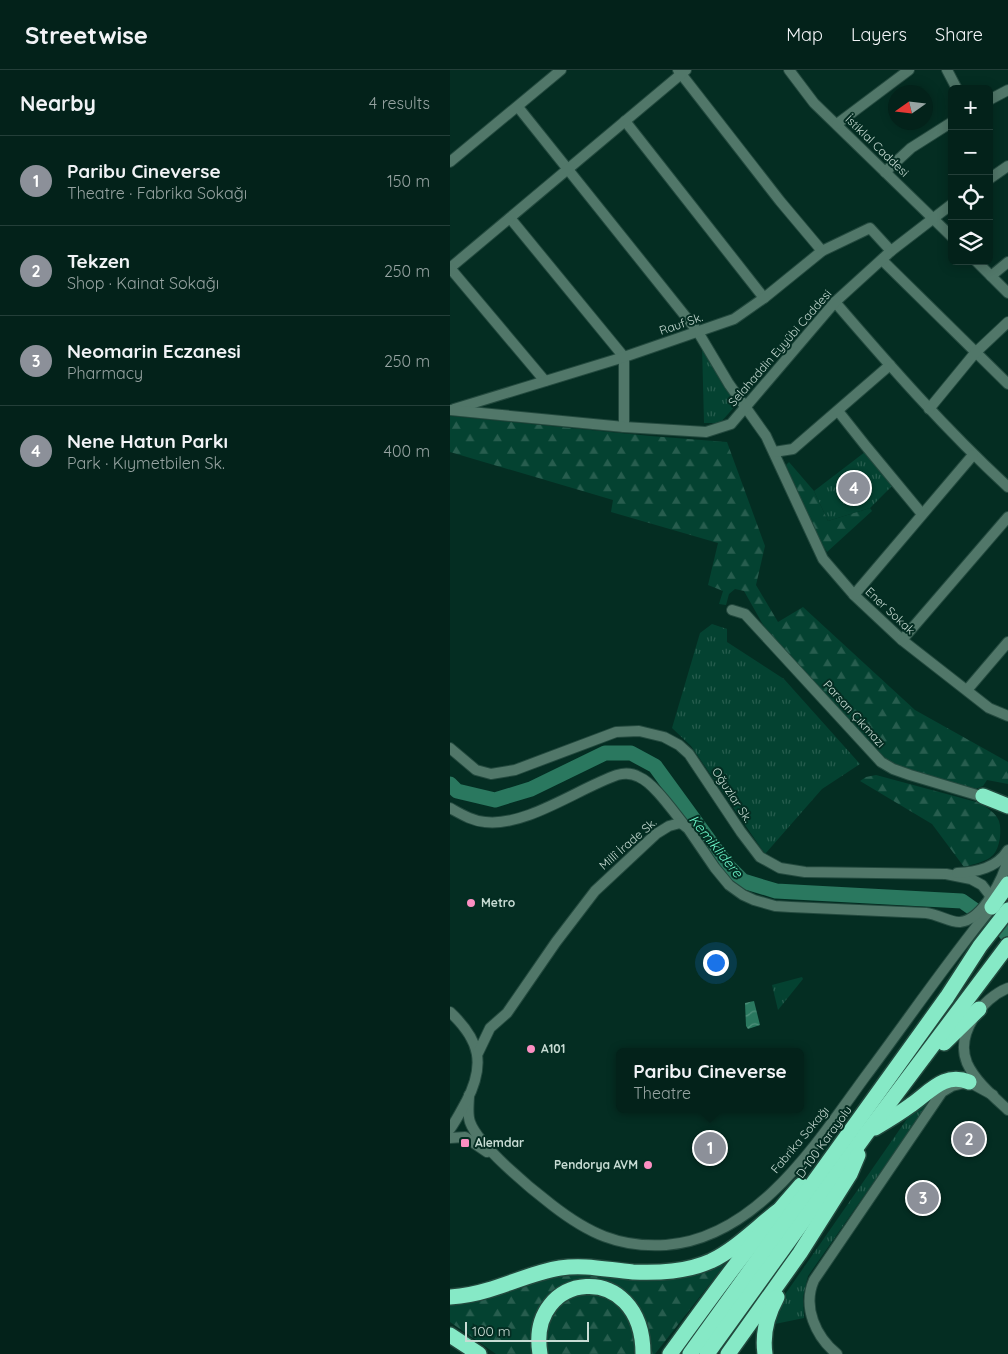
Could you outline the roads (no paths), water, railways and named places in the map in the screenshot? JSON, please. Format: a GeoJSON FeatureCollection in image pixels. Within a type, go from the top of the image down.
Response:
{"type":"FeatureCollection","features":[{"type":"Feature","properties":{"kind":"highway"},"geometry":{"type":"LineString","coordinates":[[983,796],[1008,800]]}},
{"type":"Feature","properties":{"kind":"highway"},"geometry":{"type":"LineString","coordinates":[[983,796],[1008,806]]}},
{"type":"Feature","properties":{"kind":"highway"},"geometry":{"type":"LineString","coordinates":[[991,902],[1008,884]]}},
{"type":"Feature","properties":{"kind":"highway","name":"D-100 Karayolu"},"geometry":{"type":"LineString","coordinates":[[708,1354],[860,1130],[947,997],[974,938],[1008,910]]}},
{"type":"Feature","properties":{"kind":"highway","name":"D-100 Karayolu"},"geometry":{"type":"LineString","coordinates":[[690,1354],[860,1130],[909,1077],[1005,950]]}},
{"type":"Feature","properties":{"kind":"highway"},"geometry":{"type":"LineString","coordinates":[[909,1077],[979,1009]]}},
{"type":"Feature","properties":{"kind":"highway"},"geometry":{"type":"LineString","coordinates":[[450,1297],[489,1290],[543,1270],[564,1267],[588,1266],[632,1272],[667,1272],[711,1261],[729,1250],[778,1211],[860,1130],[912,1104],[941,1082],[956,1079],[969,1082]]}},
{"type":"Feature","properties":{"kind":"highway"},"geometry":{"type":"LineString","coordinates":[[728,1354],[800,1253],[850,1174],[860,1130]]}},
{"type":"Feature","properties":{"kind":"highway"},"geometry":{"type":"LineString","coordinates":[[670,1354],[731,1269],[778,1211]]}},
{"type":"Feature","properties":{"kind":"highway"},"geometry":{"type":"LineString","coordinates":[[765,1354],[764,1330],[768,1315],[800,1253]]}},
{"type":"Feature","properties":{"kind":"highway"},"geometry":{"type":"LineString","coordinates":[[540,1354],[540,1327],[543,1316],[553,1301],[561,1294],[586,1287],[604,1288],[620,1295],[630,1306],[639,1322],[643,1341],[643,1354]]}},
{"type":"Feature","properties":{"kind":"highway"},"geometry":{"type":"LineString","coordinates":[[450,1336],[473,1354]]}},
{"type":"Feature","properties":{"kind":"highway"},"geometry":{"type":"LineString","coordinates":[[450,1336],[479,1354]]}},
{"type":"Feature","properties":{"kind":"street"},"geometry":{"type":"LineString","coordinates":[[450,162],[561,70]]}},
{"type":"Feature","properties":{"kind":"street","name":"İstiklal Caddesi"},"geometry":{"type":"LineString","coordinates":[[789,70],[814,103],[948,233]]}},
{"type":"Feature","properties":{"kind":"street"},"geometry":{"type":"LineString","coordinates":[[837,124],[909,70]]}},
{"type":"Feature","properties":{"kind":"street"},"geometry":{"type":"LineString","coordinates":[[947,70],[955,85]]}},
{"type":"Feature","properties":{"kind":"street"},"geometry":{"type":"LineString","coordinates":[[545,381],[450,268],[682,71],[780,201],[822,251]]}},
{"type":"Feature","properties":{"kind":"street"},"geometry":{"type":"LineString","coordinates":[[993,98],[1008,90]]}},
{"type":"Feature","properties":{"kind":"street","name":"Ener Sokak"},"geometry":{"type":"LineString","coordinates":[[518,106],[698,332],[729,384],[746,406],[774,452],[824,559],[854,595],[902,640],[989,708],[1008,716]]}},
{"type":"Feature","properties":{"kind":"street"},"geometry":{"type":"LineString","coordinates":[[625,121],[764,298]]}},
{"type":"Feature","properties":{"kind":"street"},"geometry":{"type":"LineString","coordinates":[[885,172],[911,148],[948,125]]}},
{"type":"Feature","properties":{"kind":"street"},"geometry":{"type":"LineString","coordinates":[[993,175],[1008,166]]}},
{"type":"Feature","properties":{"kind":"street","name":"Selahaddin Eyyübi Caddesi"},"geometry":{"type":"LineString","coordinates":[[450,410],[624,427],[706,432],[731,424],[835,302],[891,251],[948,207]]}},
{"type":"Feature","properties":{"kind":"street"},"geometry":{"type":"LineString","coordinates":[[510,218],[624,357],[624,427]]}},
{"type":"Feature","properties":{"kind":"street","name":"Rauf Sk."},"geometry":{"type":"LineString","coordinates":[[450,410],[624,357],[734,318],[764,298],[822,251],[870,228],[891,251]]}},
{"type":"Feature","properties":{"kind":"street"},"geometry":{"type":"LineString","coordinates":[[882,260],[1008,384]]}},
{"type":"Feature","properties":{"kind":"street"},"geometry":{"type":"LineString","coordinates":[[991,276],[1008,262]]}},
{"type":"Feature","properties":{"kind":"street"},"geometry":{"type":"LineString","coordinates":[[980,265],[1008,293]]}},
{"type":"Feature","properties":{"kind":"street"},"geometry":{"type":"LineString","coordinates":[[835,302],[929,409],[973,455],[1008,487]]}},
{"type":"Feature","properties":{"kind":"street"},"geometry":{"type":"LineString","coordinates":[[929,409],[975,353],[1008,322]]}},
{"type":"Feature","properties":{"kind":"street"},"geometry":{"type":"LineString","coordinates":[[774,452],[794,449],[890,365]]}},
{"type":"Feature","properties":{"kind":"street"},"geometry":{"type":"LineString","coordinates":[[838,411],[922,514]]}},
{"type":"Feature","properties":{"kind":"street"},"geometry":{"type":"LineString","coordinates":[[854,595],[973,455]]}},
{"type":"Feature","properties":{"kind":"street"},"geometry":{"type":"LineString","coordinates":[[902,640],[1008,517]]}},
{"type":"Feature","properties":{"kind":"street","name":"Parsan Çıkmazı"},"geometry":{"type":"LineString","coordinates":[[732,610],[745,614],[881,762],[893,769],[924,780],[983,796],[1000,805],[1008,812]]}},
{"type":"Feature","properties":{"kind":"street"},"geometry":{"type":"LineString","coordinates":[[967,690],[1008,642]]}},
{"type":"Feature","properties":{"kind":"street","name":"Oğuzlar Sk."},"geometry":{"type":"LineString","coordinates":[[450,748],[470,766],[486,773],[507,772],[608,734],[633,731],[650,733],[678,744],[687,752],[757,854],[769,863],[789,870],[805,872],[946,874],[979,882],[985,887],[991,902]]}},
{"type":"Feature","properties":{"kind":"street"},"geometry":{"type":"LineString","coordinates":[[450,753],[470,766]]}},
{"type":"Feature","properties":{"kind":"street"},"geometry":{"type":"LineString","coordinates":[[450,808],[472,820],[496,822],[535,813],[613,777],[628,774],[638,776],[647,782],[687,827],[721,877],[729,885],[743,895],[760,902],[791,908],[888,910],[931,914],[955,922],[964,921],[991,902],[1008,858]]}},
{"type":"Feature","properties":{"kind":"street","name":"Millî İrade Sk."},"geometry":{"type":"LineString","coordinates":[[478,1052],[490,1028],[507,1013],[556,942],[601,885],[661,830],[677,823],[687,827]]}},
{"type":"Feature","properties":{"kind":"street"},"geometry":{"type":"LineString","coordinates":[[946,874],[972,872],[988,868],[1001,859],[1008,850]]}},
{"type":"Feature","properties":{"kind":"street","name":"Fabrika Sokağı"},"geometry":{"type":"LineString","coordinates":[[450,1138],[459,1136],[468,1138],[508,1167],[547,1201],[596,1234],[618,1242],[642,1245],[674,1244],[695,1240],[727,1226],[759,1203],[801,1162],[974,938],[991,902]]}},
{"type":"Feature","properties":{"kind":"street"},"geometry":{"type":"LineString","coordinates":[[964,921],[974,938]]}},
{"type":"Feature","properties":{"kind":"street"},"geometry":{"type":"LineString","coordinates":[[1008,988],[990,997],[979,1009],[969,1026],[964,1044],[964,1054],[972,1072],[1008,1110]]}},
{"type":"Feature","properties":{"kind":"street"},"geometry":{"type":"LineString","coordinates":[[450,1012],[469,1032],[478,1052],[477,1072],[469,1095],[450,1129]]}},
{"type":"Feature","properties":{"kind":"street"},"geometry":{"type":"LineString","coordinates":[[838,1354],[822,1338],[813,1322],[810,1297],[814,1280],[942,1092],[952,1086],[969,1082],[993,1095]]}},
{"type":"Feature","properties":{"kind":"street","name":"Fabrika Sokağı"},"geometry":{"type":"LineString","coordinates":[[469,1095],[469,1116],[474,1130],[508,1167]]}},
{"type":"Feature","properties":{"kind":"water"},"geometry":{"type":"Polygon","coordinates":[[[754,1001],[760,1025],[748,1029],[746,1026],[745,1003],[754,1001]]]}},
{"type":"Feature","properties":{"kind":"waterway","name":"Kemiklidere"},"geometry":{"type":"LineString","coordinates":[[450,784],[457,791],[495,800],[531,789],[605,753],[631,753],[655,766],[727,865],[743,881],[776,891],[962,901],[1003,930],[1008,936]]}},
{"type":"Feature","properties":{"kind":"place","name":"Nene Hatun Parkı"},"geometry":{"type":"Point","coordinates":[854,488]}},
{"type":"Feature","properties":{"kind":"place","name":"Metro"},"geometry":{"type":"Point","coordinates":[471,903]}},
{"type":"Feature","properties":{"kind":"place","name":"A101"},"geometry":{"type":"Point","coordinates":[531,1049]}},
{"type":"Feature","properties":{"kind":"place","name":"Tekzen"},"geometry":{"type":"Point","coordinates":[969,1139]}},
{"type":"Feature","properties":{"kind":"place","name":"Alemdar"},"geometry":{"type":"Point","coordinates":[465,1143]}},
{"type":"Feature","properties":{"kind":"place","name":"Paribu Cineverse"},"geometry":{"type":"Point","coordinates":[710,1148]}},
{"type":"Feature","properties":{"kind":"place","name":"Pendorya AVM"},"geometry":{"type":"Point","coordinates":[648,1165]}},
{"type":"Feature","properties":{"kind":"place","name":"Neomarin Eczanesi"},"geometry":{"type":"Point","coordinates":[923,1198]}}]}
